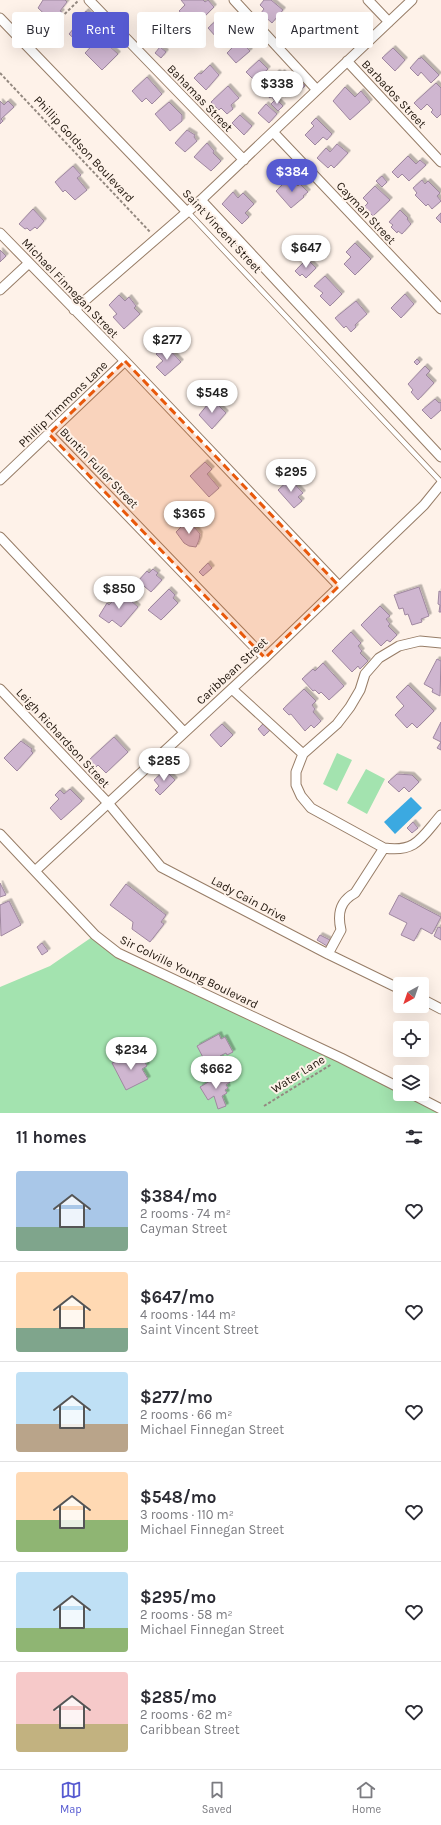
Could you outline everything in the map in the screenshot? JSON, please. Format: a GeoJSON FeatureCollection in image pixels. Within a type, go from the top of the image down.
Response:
{"type":"FeatureCollection","features":[{"type":"Feature","properties":{"kind":"street","name":"Bahamas Street"},"geometry":{"type":"LineString","coordinates":[[89,0],[244,160]]}},
{"type":"Feature","properties":{"kind":"street"},"geometry":{"type":"LineString","coordinates":[[234,0],[317,90]]}},
{"type":"Feature","properties":{"kind":"street"},"geometry":{"type":"LineString","coordinates":[[368,0],[389,22]]}},
{"type":"Feature","properties":{"kind":"street"},"geometry":{"type":"LineString","coordinates":[[74,310],[187,212],[274,133],[412,0]]}},
{"type":"Feature","properties":{"kind":"street","name":"Saint Vincent Street"},"geometry":{"type":"LineString","coordinates":[[0,18],[12,30]]}},
{"type":"Feature","properties":{"kind":"street","name":"Saint Vincent Street"},"geometry":{"type":"LineString","coordinates":[[30,48],[187,212]]}},
{"type":"Feature","properties":{"kind":"street","name":"Barbados Street"},"geometry":{"type":"LineString","coordinates":[[347,61],[441,162]]}},
{"type":"Feature","properties":{"kind":"street","name":"Cayman Street"},"geometry":{"type":"LineString","coordinates":[[274,133],[441,309]]}},
{"type":"Feature","properties":{"kind":"street","name":"Saint Vincent Street"},"geometry":{"type":"LineString","coordinates":[[200,200],[441,457]]}},
{"type":"Feature","properties":{"kind":"street","name":"Michael Finnegan Street"},"geometry":{"type":"LineString","coordinates":[[0,233],[125,361],[339,586]]}},
{"type":"Feature","properties":{"kind":"street"},"geometry":{"type":"LineString","coordinates":[[0,290],[28,263]]}},
{"type":"Feature","properties":{"kind":"street","name":"Phillip Timmons Lane"},"geometry":{"type":"LineString","coordinates":[[0,480],[125,361]]}},
{"type":"Feature","properties":{"kind":"street","name":"Buntin Fuller Street"},"geometry":{"type":"LineString","coordinates":[[49,434],[265,658]]}},
{"type":"Feature","properties":{"kind":"street","name":"Caribbean Street"},"geometry":{"type":"LineString","coordinates":[[35,871],[265,658],[424,505],[441,483]]}},
{"type":"Feature","properties":{"kind":"street"},"geometry":{"type":"LineString","coordinates":[[0,537],[184,732]]}},
{"type":"Feature","properties":{"kind":"street"},"geometry":{"type":"LineString","coordinates":[[441,644],[420,641],[406,644],[399,646],[379,658],[365,674],[360,690],[337,724],[304,754],[296,772],[296,785],[301,796],[311,808],[384,848],[396,850],[408,848],[418,842],[441,815]]}},
{"type":"Feature","properties":{"kind":"street","name":"Leigh Richardson Street"},"geometry":{"type":"LineString","coordinates":[[0,689],[108,803]]}},
{"type":"Feature","properties":{"kind":"street"},"geometry":{"type":"LineString","coordinates":[[232,689],[304,754]]}},
{"type":"Feature","properties":{"kind":"street","name":"Lady Cain Drive"},"geometry":{"type":"LineString","coordinates":[[108,803],[161,867],[328,954],[393,986]]}},
{"type":"Feature","properties":{"kind":"street","name":"Sir Colville Young Boulevard"},"geometry":{"type":"LineString","coordinates":[[0,834],[95,935],[118,952],[342,1058],[393,1084]]}},
{"type":"Feature","properties":{"kind":"street"},"geometry":{"type":"LineString","coordinates":[[328,954],[341,930],[338,920],[340,908],[348,897],[355,893],[384,848]]}},
{"type":"Feature","properties":{"kind":"street"},"geometry":{"type":"LineString","coordinates":[[429,1003],[441,1009]]}},
{"type":"Feature","properties":{"kind":"street"},"geometry":{"type":"LineString","coordinates":[[426,1101],[441,1109]]}},
{"type":"Feature","properties":{"kind":"lane","name":"Saint Vincent Street"},"geometry":{"type":"LineString","coordinates":[[187,212],[441,483]]}},
{"type":"Feature","properties":{"kind":"path"},"geometry":{"type":"LineString","coordinates":[[64,15],[79,0]]}},
{"type":"Feature","properties":{"kind":"path","name":"Phillip Goldson Boulevard"},"geometry":{"type":"LineString","coordinates":[[0,73],[156,238]]}},
{"type":"Feature","properties":{"kind":"path","name":"Water Lane"},"geometry":{"type":"LineString","coordinates":[[264,1106],[342,1058]]}},
{"type":"Feature","properties":{"kind":"highlighted area"},"geometry":{"type":"Polygon","coordinates":[[[125,361],[339,586],[265,658],[49,434],[125,361]]]}},
{"type":"Feature","properties":{"kind":"green space"},"geometry":{"type":"Polygon","coordinates":[[[337,753],[352,760],[337,791],[323,784],[337,753]]]}},
{"type":"Feature","properties":{"kind":"green space"},"geometry":{"type":"Polygon","coordinates":[[[366,769],[385,779],[367,814],[347,803],[366,769]]]}},
{"type":"Feature","properties":{"kind":"green space"},"geometry":{"type":"Polygon","coordinates":[[[95,935],[118,953],[393,1086],[393,1101],[421,1101],[441,1113],[0,1113],[0,987],[50,966],[95,935]]]}},
{"type":"Feature","properties":{"kind":"water"},"geometry":{"type":"Polygon","coordinates":[[[411,797],[422,808],[395,834],[384,822],[411,797]]]}},
{"type":"Feature","properties":{"kind":"building"},"geometry":{"type":"Polygon","coordinates":[[[43,0],[65,0],[67,2],[60,11],[62,12],[42,12],[38,8],[43,0]]]}},
{"type":"Feature","properties":{"kind":"building"},"geometry":{"type":"Polygon","coordinates":[[[181,0],[203,0],[205,2],[208,0],[214,7],[206,15],[206,12],[180,12],[179,11],[185,5],[181,0]]]}},
{"type":"Feature","properties":{"kind":"building"},"geometry":{"type":"Polygon","coordinates":[[[264,0],[271,0],[283,10],[281,12],[276,12],[276,18],[272,23],[268,19],[268,12],[262,12],[264,9],[260,5],[264,0]]]}},
{"type":"Feature","properties":{"kind":"building"},"geometry":{"type":"Polygon","coordinates":[[[214,22],[214,35],[208,28],[214,22]]]}},
{"type":"Feature","properties":{"kind":"building"},"geometry":{"type":"Polygon","coordinates":[[[90,48],[111,48],[118,54],[102,70],[85,53],[90,48]]]}},
{"type":"Feature","properties":{"kind":"building"},"geometry":{"type":"Polygon","coordinates":[[[159,48],[166,52],[161,58],[155,53],[159,48]]]}},
{"type":"Feature","properties":{"kind":"building"},"geometry":{"type":"Polygon","coordinates":[[[232,48],[247,48],[250,51],[236,63],[227,53],[232,48]]]}},
{"type":"Feature","properties":{"kind":"building"},"geometry":{"type":"Polygon","coordinates":[[[393,48],[405,60],[395,71],[382,58],[393,48]]]}},
{"type":"Feature","properties":{"kind":"building"},"geometry":{"type":"Polygon","coordinates":[[[421,57],[439,75],[431,83],[421,72],[418,76],[410,68],[421,57]]]}},
{"type":"Feature","properties":{"kind":"building"},"geometry":{"type":"Polygon","coordinates":[[[259,60],[268,69],[255,81],[246,72],[259,60]]]}},
{"type":"Feature","properties":{"kind":"building"},"geometry":{"type":"Polygon","coordinates":[[[210,65],[219,75],[206,90],[194,78],[199,73],[201,74],[210,65]]]}},
{"type":"Feature","properties":{"kind":"building"},"geometry":{"type":"Polygon","coordinates":[[[277,72],[280,74],[282,72],[293,83],[298,78],[305,86],[295,95],[291,92],[285,97],[283,94],[278,99],[276,98],[274,100],[271,96],[270,98],[262,91],[266,87],[264,85],[277,72]]]}},
{"type":"Feature","properties":{"kind":"building"},"geometry":{"type":"Polygon","coordinates":[[[147,77],[162,94],[152,104],[146,98],[142,102],[132,91],[147,77]]]}},
{"type":"Feature","properties":{"kind":"building"},"geometry":{"type":"Polygon","coordinates":[[[436,83],[441,88],[441,114],[437,118],[431,112],[433,110],[427,104],[421,110],[414,103],[436,83]]]}},
{"type":"Feature","properties":{"kind":"building"},"geometry":{"type":"Polygon","coordinates":[[[228,86],[239,98],[231,105],[233,109],[227,114],[221,108],[219,110],[211,102],[228,86]]]}},
{"type":"Feature","properties":{"kind":"building"},"geometry":{"type":"Polygon","coordinates":[[[345,87],[355,97],[361,91],[370,102],[350,120],[333,101],[345,87]]]}},
{"type":"Feature","properties":{"kind":"building"},"geometry":{"type":"Polygon","coordinates":[[[276,99],[283,106],[278,111],[271,104],[276,99]]]}},
{"type":"Feature","properties":{"kind":"building"},"geometry":{"type":"Polygon","coordinates":[[[0,101],[4,105],[8,101],[14,107],[1,119],[3,121],[0,124],[0,101]]]}},
{"type":"Feature","properties":{"kind":"building"},"geometry":{"type":"Polygon","coordinates":[[[169,102],[182,115],[182,121],[170,131],[155,114],[169,102]]]}},
{"type":"Feature","properties":{"kind":"building"},"geometry":{"type":"Polygon","coordinates":[[[266,104],[277,114],[269,123],[258,113],[266,104]]]}},
{"type":"Feature","properties":{"kind":"building"},"geometry":{"type":"Polygon","coordinates":[[[240,115],[252,126],[244,135],[232,123],[240,115]]]}},
{"type":"Feature","properties":{"kind":"building"},"geometry":{"type":"Polygon","coordinates":[[[316,118],[332,134],[327,140],[323,137],[315,145],[305,135],[314,126],[311,123],[316,118]]]}},
{"type":"Feature","properties":{"kind":"building"},"geometry":{"type":"Polygon","coordinates":[[[187,130],[195,135],[194,137],[197,141],[185,152],[175,143],[187,130]]]}},
{"type":"Feature","properties":{"kind":"building"},"geometry":{"type":"Polygon","coordinates":[[[207,143],[214,151],[213,153],[221,161],[211,171],[194,157],[207,143]]]}},
{"type":"Feature","properties":{"kind":"building"},"geometry":{"type":"Polygon","coordinates":[[[337,144],[348,153],[334,168],[331,165],[328,168],[317,158],[326,148],[330,152],[337,144]]]}},
{"type":"Feature","properties":{"kind":"building"},"geometry":{"type":"Polygon","coordinates":[[[408,156],[416,164],[420,160],[426,165],[409,181],[402,174],[398,178],[392,172],[408,156]]]}},
{"type":"Feature","properties":{"kind":"building"},"geometry":{"type":"Polygon","coordinates":[[[73,166],[81,175],[77,178],[87,190],[75,200],[65,190],[63,192],[55,182],[73,166]]]}},
{"type":"Feature","properties":{"kind":"building"},"geometry":{"type":"Polygon","coordinates":[[[382,176],[387,182],[382,187],[376,181],[382,176]]]}},
{"type":"Feature","properties":{"kind":"building"},"geometry":{"type":"Polygon","coordinates":[[[289,178],[298,186],[300,184],[308,192],[291,208],[276,191],[289,178]]]}},
{"type":"Feature","properties":{"kind":"building"},"geometry":{"type":"Polygon","coordinates":[[[422,180],[425,184],[428,181],[440,193],[437,196],[441,201],[432,209],[428,204],[426,206],[415,195],[417,193],[413,188],[422,180]]]}},
{"type":"Feature","properties":{"kind":"building"},"geometry":{"type":"Polygon","coordinates":[[[375,186],[390,200],[373,216],[364,207],[368,203],[363,198],[375,186]]]}},
{"type":"Feature","properties":{"kind":"building"},"geometry":{"type":"Polygon","coordinates":[[[233,192],[238,198],[243,193],[254,204],[245,213],[249,217],[242,224],[222,204],[233,192]]]}},
{"type":"Feature","properties":{"kind":"building"},"geometry":{"type":"Polygon","coordinates":[[[33,209],[44,221],[37,229],[35,227],[30,231],[19,224],[33,209]]]}},
{"type":"Feature","properties":{"kind":"building"},"geometry":{"type":"Polygon","coordinates":[[[400,210],[408,218],[407,219],[411,224],[402,234],[398,231],[397,233],[391,227],[393,225],[389,222],[400,210]]]}},
{"type":"Feature","properties":{"kind":"building"},"geometry":{"type":"Polygon","coordinates":[[[441,213],[441,223],[436,218],[441,213]]]}},
{"type":"Feature","properties":{"kind":"building"},"geometry":{"type":"Polygon","coordinates":[[[355,243],[371,259],[355,275],[344,264],[351,257],[346,252],[355,243]]]}},
{"type":"Feature","properties":{"kind":"building"},"geometry":{"type":"Polygon","coordinates":[[[0,250],[6,256],[0,262],[0,250]]]}},
{"type":"Feature","properties":{"kind":"building"},"geometry":{"type":"Polygon","coordinates":[[[307,259],[316,268],[306,278],[302,274],[300,276],[295,271],[307,259]]]}},
{"type":"Feature","properties":{"kind":"building"},"geometry":{"type":"Polygon","coordinates":[[[325,276],[342,294],[330,306],[320,296],[323,293],[314,286],[325,276]]]}},
{"type":"Feature","properties":{"kind":"building"},"geometry":{"type":"Polygon","coordinates":[[[405,294],[414,304],[401,318],[391,308],[405,294]]]}},
{"type":"Feature","properties":{"kind":"building"},"geometry":{"type":"Polygon","coordinates":[[[119,295],[125,301],[129,297],[136,306],[134,308],[140,314],[124,329],[113,317],[117,314],[109,305],[119,295]]]}},
{"type":"Feature","properties":{"kind":"building"},"geometry":{"type":"Polygon","coordinates":[[[356,301],[367,314],[355,325],[356,327],[351,332],[346,326],[344,328],[335,318],[356,301]]]}},
{"type":"Feature","properties":{"kind":"building"},"geometry":{"type":"Polygon","coordinates":[[[166,346],[181,362],[165,376],[156,367],[163,361],[156,354],[166,346]]]}},
{"type":"Feature","properties":{"kind":"building"},"geometry":{"type":"Polygon","coordinates":[[[417,359],[420,362],[417,365],[414,362],[417,359]]]}},
{"type":"Feature","properties":{"kind":"building"},"geometry":{"type":"Polygon","coordinates":[[[425,366],[430,371],[426,375],[434,383],[418,400],[411,392],[413,390],[408,384],[425,366]]]}},
{"type":"Feature","properties":{"kind":"building"},"geometry":{"type":"Polygon","coordinates":[[[212,399],[226,413],[212,429],[199,415],[212,399]]]}},
{"type":"Feature","properties":{"kind":"building"},"geometry":{"type":"Polygon","coordinates":[[[435,399],[439,403],[441,402],[441,410],[431,419],[422,410],[435,399]]]}},
{"type":"Feature","properties":{"kind":"building"},"geometry":{"type":"Polygon","coordinates":[[[205,462],[212,469],[207,474],[219,488],[209,497],[190,476],[205,462]]]}},
{"type":"Feature","properties":{"kind":"building"},"geometry":{"type":"Polygon","coordinates":[[[290,479],[303,493],[298,497],[302,501],[294,508],[278,490],[290,479]]]}},
{"type":"Feature","properties":{"kind":"building"},"geometry":{"type":"Polygon","coordinates":[[[185,523],[188,526],[195,528],[200,534],[196,547],[189,546],[184,543],[176,532],[185,523]]]}},
{"type":"Feature","properties":{"kind":"building"},"geometry":{"type":"Polygon","coordinates":[[[208,563],[212,568],[203,576],[199,572],[208,563]]]}},
{"type":"Feature","properties":{"kind":"building"},"geometry":{"type":"Polygon","coordinates":[[[153,569],[158,573],[156,575],[162,580],[151,592],[138,581],[147,571],[149,573],[153,569]]]}},
{"type":"Feature","properties":{"kind":"building"},"geometry":{"type":"Polygon","coordinates":[[[419,587],[429,616],[421,619],[422,622],[412,625],[408,614],[405,615],[403,608],[399,609],[394,595],[419,587]]]}},
{"type":"Feature","properties":{"kind":"building"},"geometry":{"type":"Polygon","coordinates":[[[169,589],[175,595],[173,598],[178,603],[161,620],[148,610],[169,589]]]}},
{"type":"Feature","properties":{"kind":"building"},"geometry":{"type":"Polygon","coordinates":[[[439,591],[441,592],[441,612],[439,612],[440,605],[438,604],[439,591]]]}},
{"type":"Feature","properties":{"kind":"building"},"geometry":{"type":"Polygon","coordinates":[[[121,592],[138,607],[121,627],[112,620],[109,623],[99,616],[107,603],[109,605],[121,592]]]}},
{"type":"Feature","properties":{"kind":"building"},"geometry":{"type":"Polygon","coordinates":[[[380,606],[390,616],[386,619],[390,624],[388,626],[397,635],[390,642],[387,640],[381,646],[361,625],[380,606]]]}},
{"type":"Feature","properties":{"kind":"building"},"geometry":{"type":"Polygon","coordinates":[[[351,632],[361,643],[358,646],[362,651],[360,653],[368,661],[360,669],[358,666],[352,672],[332,651],[351,632]]]}},
{"type":"Feature","properties":{"kind":"building"},"geometry":{"type":"Polygon","coordinates":[[[437,659],[441,661],[440,696],[432,692],[433,689],[424,684],[437,659]]]}},
{"type":"Feature","properties":{"kind":"building"},"geometry":{"type":"Polygon","coordinates":[[[323,663],[344,686],[329,700],[321,692],[319,694],[315,690],[313,691],[302,679],[313,669],[315,671],[323,663]]]}},
{"type":"Feature","properties":{"kind":"building"},"geometry":{"type":"Polygon","coordinates":[[[408,685],[434,711],[417,728],[412,723],[407,728],[395,715],[404,706],[396,697],[408,685]]]}},
{"type":"Feature","properties":{"kind":"building"},"geometry":{"type":"Polygon","coordinates":[[[304,689],[316,701],[312,705],[315,709],[313,712],[321,721],[314,728],[311,725],[305,731],[291,714],[289,715],[283,709],[304,689]]]}},
{"type":"Feature","properties":{"kind":"building"},"geometry":{"type":"Polygon","coordinates":[[[441,722],[441,742],[433,738],[441,722]]]}},
{"type":"Feature","properties":{"kind":"building"},"geometry":{"type":"Polygon","coordinates":[[[264,723],[271,729],[264,736],[258,729],[264,723]]]}},
{"type":"Feature","properties":{"kind":"building"},"geometry":{"type":"Polygon","coordinates":[[[222,724],[233,735],[221,747],[210,735],[222,724]]]}},
{"type":"Feature","properties":{"kind":"building"},"geometry":{"type":"Polygon","coordinates":[[[114,737],[128,752],[106,773],[98,765],[96,767],[89,760],[114,737]]]}},
{"type":"Feature","properties":{"kind":"building"},"geometry":{"type":"Polygon","coordinates":[[[21,741],[32,749],[31,751],[33,753],[17,771],[4,758],[21,741]]]}},
{"type":"Feature","properties":{"kind":"building"},"geometry":{"type":"Polygon","coordinates":[[[441,742],[441,750],[437,748],[441,742]]]}},
{"type":"Feature","properties":{"kind":"building"},"geometry":{"type":"Polygon","coordinates":[[[165,770],[175,780],[160,795],[155,790],[159,786],[154,780],[165,770]]]}},
{"type":"Feature","properties":{"kind":"building"},"geometry":{"type":"Polygon","coordinates":[[[397,774],[412,775],[419,782],[409,792],[404,787],[399,792],[388,782],[397,774]]]}},
{"type":"Feature","properties":{"kind":"building"},"geometry":{"type":"Polygon","coordinates":[[[70,789],[82,801],[61,820],[50,808],[59,799],[55,795],[60,790],[64,794],[70,789]]]}},
{"type":"Feature","properties":{"kind":"building"},"geometry":{"type":"Polygon","coordinates":[[[413,822],[418,828],[412,833],[407,828],[413,822]]]}},
{"type":"Feature","properties":{"kind":"building"},"geometry":{"type":"Polygon","coordinates":[[[0,883],[6,895],[0,897],[0,883]]]}},
{"type":"Feature","properties":{"kind":"building"},"geometry":{"type":"Polygon","coordinates":[[[126,884],[166,915],[161,922],[164,924],[150,942],[132,929],[133,922],[110,905],[126,884]]]}},
{"type":"Feature","properties":{"kind":"building"},"geometry":{"type":"Polygon","coordinates":[[[399,895],[441,917],[432,934],[421,928],[414,941],[401,935],[407,923],[389,914],[399,895]]]}},
{"type":"Feature","properties":{"kind":"building"},"geometry":{"type":"Polygon","coordinates":[[[9,901],[21,925],[1,936],[0,905],[9,901]]]}},
{"type":"Feature","properties":{"kind":"building"},"geometry":{"type":"Polygon","coordinates":[[[438,927],[441,928],[441,940],[434,936],[438,927]]]}},
{"type":"Feature","properties":{"kind":"building"},"geometry":{"type":"Polygon","coordinates":[[[320,935],[330,940],[327,946],[317,940],[320,935]]]}},
{"type":"Feature","properties":{"kind":"building"},"geometry":{"type":"Polygon","coordinates":[[[42,943],[48,951],[42,955],[37,947],[42,943]]]}},
{"type":"Feature","properties":{"kind":"building"},"geometry":{"type":"Polygon","coordinates":[[[219,1034],[221,1039],[225,1037],[233,1052],[220,1056],[221,1058],[207,1065],[197,1046],[219,1034]]]}},
{"type":"Feature","properties":{"kind":"building"},"geometry":{"type":"Polygon","coordinates":[[[133,1053],[138,1062],[143,1059],[147,1066],[142,1069],[148,1079],[126,1090],[112,1063],[133,1053]]]}},
{"type":"Feature","properties":{"kind":"building"},"geometry":{"type":"Polygon","coordinates":[[[220,1075],[222,1079],[226,1076],[230,1082],[226,1085],[228,1088],[225,1090],[227,1093],[222,1096],[226,1106],[218,1109],[214,1096],[208,1100],[200,1087],[220,1075]]]}}]}
